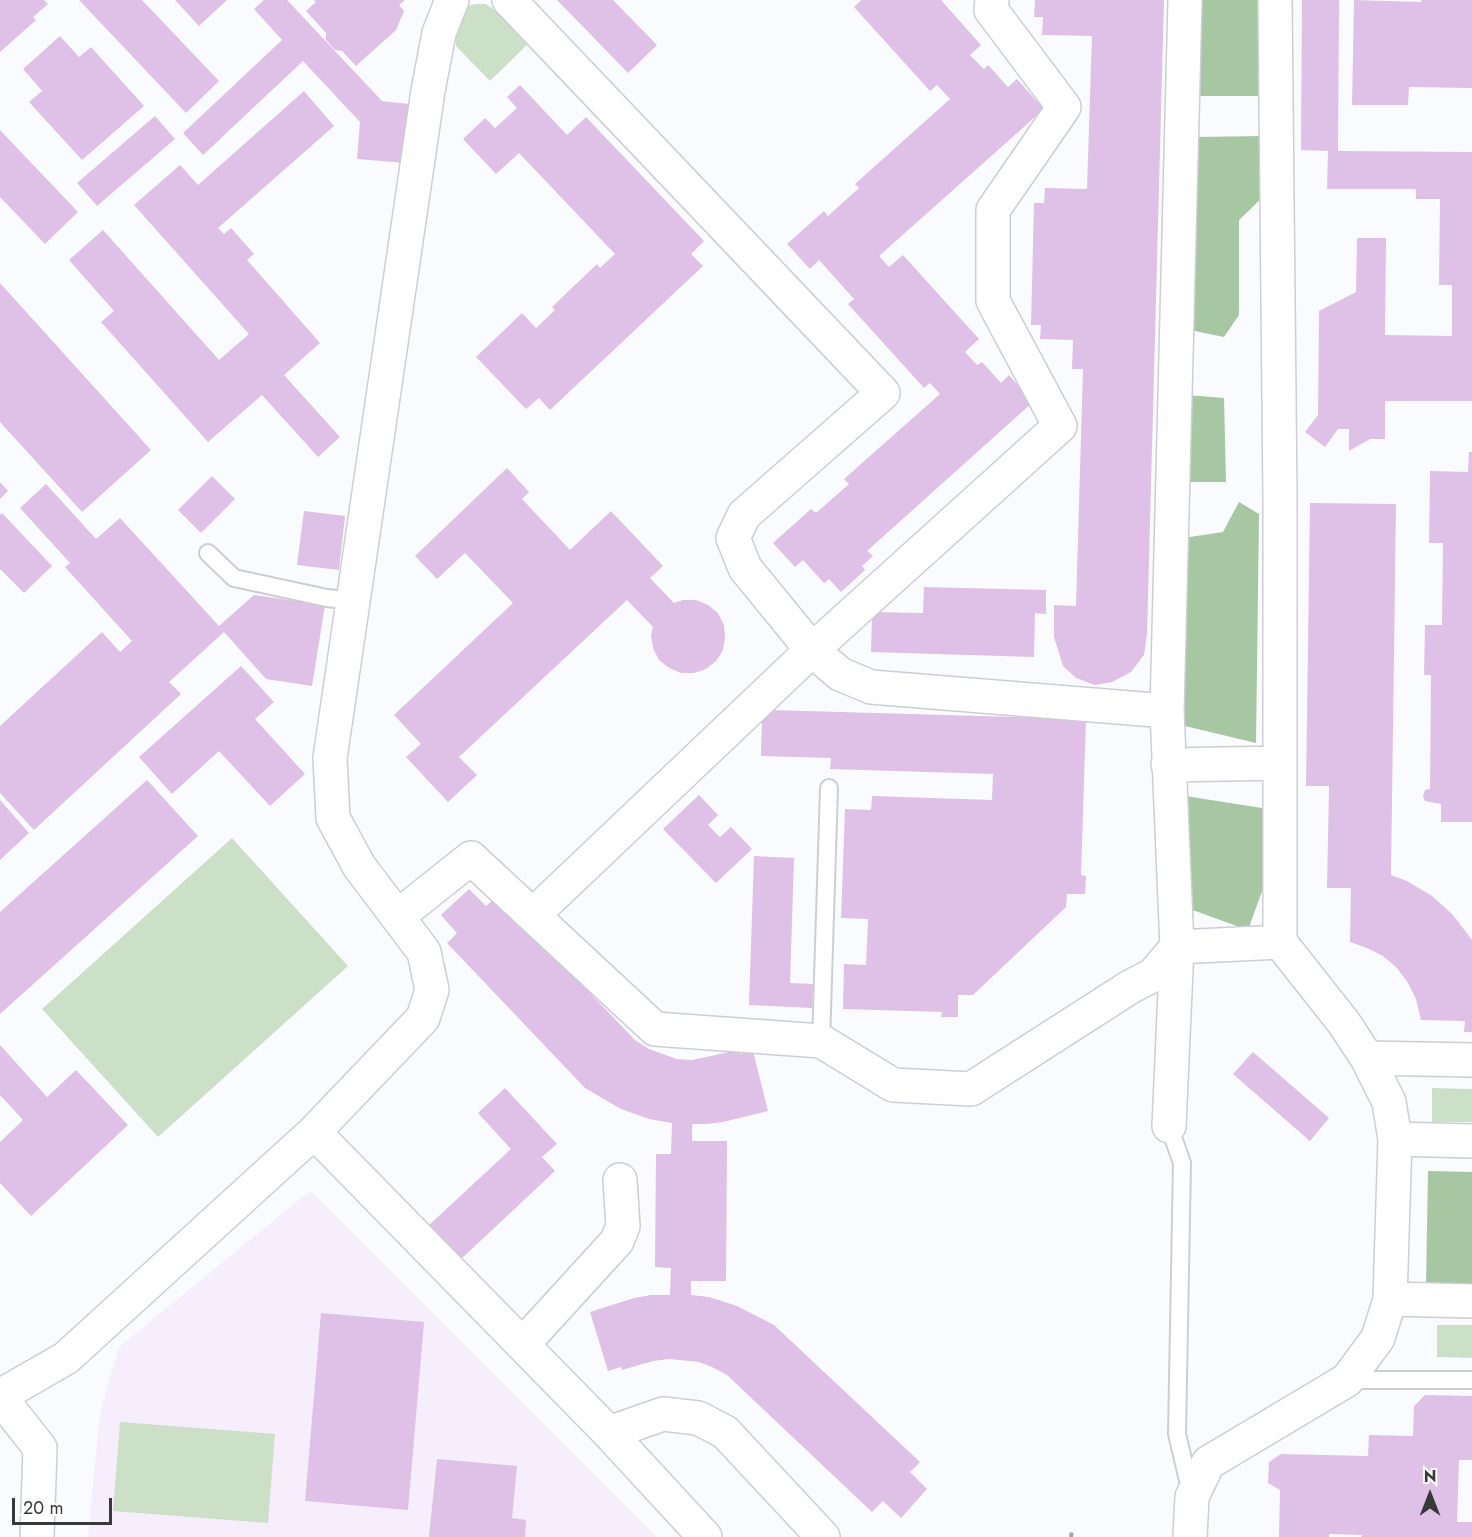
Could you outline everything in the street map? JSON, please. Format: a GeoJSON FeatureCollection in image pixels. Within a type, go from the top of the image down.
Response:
{"type":"FeatureCollection","features":[{"type":"Feature","properties":{"kind":"street"},"geometry":{"type":"LineString","coordinates":[[37,1537],[40,1448],[0,1397],[66,1358],[314,1132],[423,1018],[432,990],[424,951],[359,866],[333,818],[330,758],[428,91],[439,33],[452,0]]}},
{"type":"Feature","properties":{"kind":"street"},"geometry":{"type":"LineString","coordinates":[[509,0],[883,393],[744,515],[733,538],[745,568],[812,650],[840,674],[871,687],[1167,711]]}},
{"type":"Feature","properties":{"kind":"street"},"geometry":{"type":"LineString","coordinates":[[533,915],[812,650],[1060,426],[993,301],[993,210],[1064,107],[991,10],[992,0]]}},
{"type":"Feature","properties":{"kind":"street"},"geometry":{"type":"LineString","coordinates":[[1169,1126],[1177,947],[1167,711],[1185,0]]}},
{"type":"Feature","properties":{"kind":"street"},"geometry":{"type":"LineString","coordinates":[[1190,1537],[1192,1497],[1208,1463],[1347,1380],[1378,1338],[1390,1299],[1395,1139],[1389,1102],[1367,1058],[1344,1023],[1280,942],[1280,486],[1275,0]]}},
{"type":"Feature","properties":{"kind":"street"},"geometry":{"type":"LineString","coordinates":[[1168,765],[1280,763]]}},
{"type":"Feature","properties":{"kind":"street"},"geometry":{"type":"LineString","coordinates":[[398,916],[471,858],[655,1029],[821,1041],[893,1085],[971,1089],[1130,987],[1153,975],[1177,947],[1280,942]]}},
{"type":"Feature","properties":{"kind":"street"},"geometry":{"type":"LineString","coordinates":[[1367,1058],[1472,1060]]}},
{"type":"Feature","properties":{"kind":"street"},"geometry":{"type":"LineString","coordinates":[[314,1132],[609,1433],[705,1537]]}},
{"type":"Feature","properties":{"kind":"street"},"geometry":{"type":"LineString","coordinates":[[1395,1139],[1472,1141]]}},
{"type":"Feature","properties":{"kind":"street"},"geometry":{"type":"LineString","coordinates":[[523,1344],[617,1241],[623,1226],[621,1180]]}},
{"type":"Feature","properties":{"kind":"street"},"geometry":{"type":"LineString","coordinates":[[1390,1299],[1472,1301]]}},
{"type":"Feature","properties":{"kind":"street"},"geometry":{"type":"LineString","coordinates":[[609,1433],[663,1414],[698,1418],[724,1432],[823,1537]]}},
{"type":"Feature","properties":{"kind":"lane"},"geometry":{"type":"LineString","coordinates":[[208,553],[234,578],[327,598],[354,601]]}},
{"type":"Feature","properties":{"kind":"lane"},"geometry":{"type":"LineString","coordinates":[[821,1041],[829,788]]}},
{"type":"Feature","properties":{"kind":"lane"},"geometry":{"type":"LineString","coordinates":[[1169,1126],[1182,1163],[1177,1434],[1192,1497]]}},
{"type":"Feature","properties":{"kind":"lane"},"geometry":{"type":"LineString","coordinates":[[1347,1380],[1472,1380]]}},
{"type":"Feature","properties":{"kind":"path"},"geometry":{"type":"LineString","coordinates":[[1071,1537],[1072,1530]]}},
{"type":"Feature","properties":{"kind":"shaded area"},"geometry":{"type":"Polygon","coordinates":[[[310,1191],[656,1537],[88,1537],[100,1412],[119,1347],[310,1191]]]}},
{"type":"Feature","properties":{"kind":"green space"},"geometry":{"type":"Polygon","coordinates":[[[1196,0],[1265,0],[1266,96],[1196,96],[1196,0]]]}},
{"type":"Feature","properties":{"kind":"green space"},"geometry":{"type":"Polygon","coordinates":[[[486,4],[493,9],[528,44],[490,81],[456,46],[456,23],[463,11],[470,5],[486,4]]]}},
{"type":"Feature","properties":{"kind":"green space"},"geometry":{"type":"Polygon","coordinates":[[[1263,136],[1264,196],[1239,220],[1239,315],[1224,337],[1190,330],[1194,137],[1263,136]]]}},
{"type":"Feature","properties":{"kind":"green space"},"geometry":{"type":"Polygon","coordinates":[[[1187,395],[1224,398],[1226,482],[1186,482],[1187,395]]]}},
{"type":"Feature","properties":{"kind":"green space"},"geometry":{"type":"Polygon","coordinates":[[[1239,502],[1259,514],[1256,743],[1185,726],[1183,538],[1223,532],[1239,502]]]}},
{"type":"Feature","properties":{"kind":"green space"},"geometry":{"type":"Polygon","coordinates":[[[1185,796],[1262,808],[1265,883],[1248,930],[1187,908],[1185,796]]]}},
{"type":"Feature","properties":{"kind":"green space"},"geometry":{"type":"Polygon","coordinates":[[[232,838],[348,966],[158,1137],[42,1009],[232,838]]]}},
{"type":"Feature","properties":{"kind":"green space"},"geometry":{"type":"Polygon","coordinates":[[[1432,1088],[1472,1089],[1472,1122],[1432,1122],[1432,1088]]]}},
{"type":"Feature","properties":{"kind":"green space"},"geometry":{"type":"Polygon","coordinates":[[[1428,1171],[1472,1172],[1472,1288],[1426,1287],[1428,1171]]]}},
{"type":"Feature","properties":{"kind":"green space"},"geometry":{"type":"Polygon","coordinates":[[[1437,1325],[1472,1325],[1472,1358],[1437,1357],[1437,1325]]]}},
{"type":"Feature","properties":{"kind":"green space"},"geometry":{"type":"Polygon","coordinates":[[[120,1422],[275,1434],[268,1523],[113,1511],[120,1422]]]}},
{"type":"Feature","properties":{"kind":"building"},"geometry":{"type":"Polygon","coordinates":[[[0,0],[44,0],[48,4],[33,17],[36,20],[0,52],[0,0]]]}},
{"type":"Feature","properties":{"kind":"building"},"geometry":{"type":"Polygon","coordinates":[[[79,0],[142,0],[219,81],[186,113],[79,0]]]}},
{"type":"Feature","properties":{"kind":"building"},"geometry":{"type":"Polygon","coordinates":[[[175,0],[227,0],[199,26],[175,0]]]}},
{"type":"Feature","properties":{"kind":"building"},"geometry":{"type":"Polygon","coordinates":[[[264,0],[287,0],[382,101],[409,104],[405,163],[357,159],[360,122],[303,61],[203,155],[183,133],[282,40],[254,9],[264,0]]]}},
{"type":"Feature","properties":{"kind":"building"},"geometry":{"type":"Polygon","coordinates":[[[314,0],[405,0],[399,5],[404,11],[396,30],[356,66],[342,51],[335,50],[326,40],[326,33],[306,11],[316,2],[314,0]]]}},
{"type":"Feature","properties":{"kind":"building"},"geometry":{"type":"Polygon","coordinates":[[[557,0],[613,0],[657,45],[628,73],[557,0]]]}},
{"type":"Feature","properties":{"kind":"building"},"geometry":{"type":"Polygon","coordinates":[[[861,0],[941,0],[981,45],[970,55],[984,69],[988,65],[1008,87],[1017,79],[1044,109],[879,256],[889,267],[903,255],[979,339],[965,352],[977,365],[982,362],[1001,383],[1009,375],[1033,402],[867,551],[873,556],[862,566],[865,570],[841,592],[829,579],[824,583],[803,560],[795,567],[773,543],[811,509],[816,513],[849,484],[844,479],[940,394],[930,383],[924,388],[848,304],[854,299],[819,260],[810,269],[787,244],[824,211],[828,216],[859,188],[855,184],[950,99],[937,85],[930,91],[854,7],[861,0]]]}},
{"type":"Feature","properties":{"kind":"building"},"geometry":{"type":"Polygon","coordinates":[[[1035,0],[1164,0],[1147,634],[1144,655],[1131,672],[1112,682],[1095,685],[1076,678],[1063,666],[1054,637],[1054,605],[1076,606],[1083,369],[1072,369],[1073,340],[1040,339],[1041,325],[1031,325],[1034,203],[1044,203],[1045,188],[1087,189],[1092,36],[1042,35],[1043,17],[1034,17],[1035,0]]]}},
{"type":"Feature","properties":{"kind":"building"},"geometry":{"type":"Polygon","coordinates":[[[1302,0],[1339,0],[1338,151],[1472,152],[1472,401],[1385,401],[1385,439],[1370,439],[1349,451],[1349,429],[1338,429],[1325,447],[1305,432],[1318,415],[1319,311],[1356,292],[1357,238],[1386,238],[1385,335],[1452,336],[1452,285],[1439,285],[1440,199],[1416,199],[1416,189],[1327,189],[1328,151],[1301,150],[1302,0]]]}},
{"type":"Feature","properties":{"kind":"building"},"geometry":{"type":"Polygon","coordinates":[[[1354,0],[1421,2],[1421,0],[1472,0],[1472,88],[1409,87],[1408,105],[1352,105],[1354,0]]]}},
{"type":"Feature","properties":{"kind":"building"},"geometry":{"type":"Polygon","coordinates":[[[60,36],[79,57],[91,47],[144,106],[82,160],[29,102],[42,91],[23,69],[60,36]]]}},
{"type":"Feature","properties":{"kind":"building"},"geometry":{"type":"Polygon","coordinates":[[[520,85],[567,135],[586,117],[704,241],[691,254],[703,266],[550,410],[539,398],[526,409],[476,357],[522,313],[536,328],[555,310],[552,307],[597,264],[600,268],[615,254],[519,153],[496,174],[463,139],[485,118],[495,128],[517,108],[507,97],[520,85]]]}},
{"type":"Feature","properties":{"kind":"building"},"geometry":{"type":"Polygon","coordinates":[[[304,91],[334,126],[218,228],[224,234],[231,228],[254,254],[247,260],[320,343],[284,375],[340,437],[318,457],[262,395],[208,442],[101,322],[114,311],[69,260],[103,230],[219,360],[249,334],[134,205],[180,165],[198,185],[304,91]]]}},
{"type":"Feature","properties":{"kind":"building"},"geometry":{"type":"Polygon","coordinates":[[[155,116],[175,139],[97,206],[77,183],[155,116]]]}},
{"type":"Feature","properties":{"kind":"building"},"geometry":{"type":"Polygon","coordinates":[[[0,130],[78,212],[45,244],[0,197],[0,130]]]}},
{"type":"Feature","properties":{"kind":"building"},"geometry":{"type":"Polygon","coordinates":[[[0,283],[151,450],[82,512],[0,422],[0,283]]]}},
{"type":"Feature","properties":{"kind":"building"},"geometry":{"type":"Polygon","coordinates":[[[1469,452],[1472,452],[1472,822],[1441,822],[1441,804],[1425,801],[1423,796],[1425,790],[1430,789],[1431,675],[1424,675],[1425,625],[1442,625],[1443,543],[1429,543],[1430,471],[1468,472],[1469,452]]]}},
{"type":"Feature","properties":{"kind":"building"},"geometry":{"type":"Polygon","coordinates":[[[507,468],[529,492],[522,499],[570,550],[611,511],[663,566],[650,578],[674,603],[696,600],[708,605],[718,613],[724,625],[723,650],[716,661],[706,669],[694,673],[681,673],[669,668],[659,660],[653,648],[651,635],[653,627],[627,600],[459,757],[477,775],[448,802],[406,757],[421,744],[394,715],[513,603],[465,553],[437,579],[415,556],[507,468]]]}},
{"type":"Feature","properties":{"kind":"building"},"geometry":{"type":"Polygon","coordinates":[[[212,476],[235,499],[201,533],[178,510],[212,476]]]}},
{"type":"Feature","properties":{"kind":"building"},"geometry":{"type":"Polygon","coordinates":[[[0,482],[8,491],[0,499],[0,482]]]}},
{"type":"Feature","properties":{"kind":"building"},"geometry":{"type":"Polygon","coordinates":[[[46,484],[96,539],[120,518],[219,626],[254,595],[325,605],[312,686],[266,679],[224,632],[169,682],[181,694],[34,830],[0,793],[0,726],[102,632],[120,652],[132,641],[65,567],[70,563],[20,508],[46,484]]]}},
{"type":"Feature","properties":{"kind":"building"},"geometry":{"type":"Polygon","coordinates":[[[1310,503],[1396,504],[1391,875],[1407,881],[1432,896],[1453,915],[1472,940],[1472,1032],[1464,1032],[1465,1021],[1421,1020],[1416,999],[1397,968],[1383,956],[1350,942],[1351,888],[1327,888],[1329,786],[1306,786],[1310,503]]]}},
{"type":"Feature","properties":{"kind":"building"},"geometry":{"type":"Polygon","coordinates":[[[304,511],[345,516],[339,570],[297,565],[304,511]]]}},
{"type":"Feature","properties":{"kind":"building"},"geometry":{"type":"Polygon","coordinates":[[[2,513],[52,566],[24,593],[0,569],[0,515],[2,513]]]}},
{"type":"Feature","properties":{"kind":"building"},"geometry":{"type":"Polygon","coordinates":[[[924,587],[1046,590],[1046,614],[1035,613],[1034,657],[871,652],[872,612],[923,613],[924,587]]]}},
{"type":"Feature","properties":{"kind":"building"},"geometry":{"type":"Polygon","coordinates":[[[241,666],[274,702],[255,719],[305,774],[270,806],[219,751],[172,794],[139,757],[241,666]]]}},
{"type":"Feature","properties":{"kind":"building"},"geometry":{"type":"Polygon","coordinates":[[[770,710],[1086,719],[1081,875],[1086,876],[1085,894],[1067,894],[1066,907],[973,995],[958,995],[958,1017],[941,1017],[942,1012],[843,1009],[844,964],[866,965],[868,919],[841,918],[845,809],[871,810],[872,796],[992,800],[993,774],[830,769],[831,758],[761,756],[762,717],[770,710]]]}},
{"type":"Feature","properties":{"kind":"building"},"geometry":{"type":"Polygon","coordinates":[[[147,780],[198,836],[0,1014],[0,912],[147,780]]]}},
{"type":"Feature","properties":{"kind":"building"},"geometry":{"type":"Polygon","coordinates":[[[699,795],[718,815],[708,825],[720,837],[731,827],[752,849],[716,883],[663,829],[699,795]]]}},
{"type":"Feature","properties":{"kind":"building"},"geometry":{"type":"Polygon","coordinates":[[[0,800],[29,833],[0,860],[0,800]]]}},
{"type":"Feature","properties":{"kind":"building"},"geometry":{"type":"Polygon","coordinates":[[[754,856],[794,858],[790,983],[813,984],[812,1008],[749,1005],[754,856]]]}},
{"type":"Feature","properties":{"kind":"building"},"geometry":{"type":"Polygon","coordinates":[[[469,889],[486,906],[497,896],[635,1040],[649,1049],[677,1059],[692,1060],[739,1050],[740,1054],[753,1051],[768,1111],[723,1122],[692,1124],[692,1141],[727,1141],[726,1281],[691,1281],[691,1295],[709,1297],[737,1306],[774,1325],[920,1462],[910,1472],[927,1489],[901,1518],[883,1501],[872,1512],[727,1375],[712,1367],[699,1362],[669,1359],[608,1371],[590,1312],[634,1298],[670,1295],[671,1268],[655,1267],[656,1154],[671,1154],[672,1123],[649,1119],[621,1109],[585,1088],[447,943],[457,933],[441,915],[469,889]]]}},
{"type":"Feature","properties":{"kind":"building"},"geometry":{"type":"Polygon","coordinates":[[[0,1045],[47,1097],[76,1070],[128,1125],[31,1216],[0,1183],[0,1142],[23,1120],[0,1095],[0,1045]]]}},
{"type":"Feature","properties":{"kind":"building"},"geometry":{"type":"Polygon","coordinates":[[[1253,1052],[1329,1118],[1310,1141],[1233,1074],[1253,1052]]]}},
{"type":"Feature","properties":{"kind":"building"},"geometry":{"type":"Polygon","coordinates":[[[505,1088],[557,1144],[542,1157],[555,1171],[460,1260],[428,1226],[511,1149],[478,1113],[505,1088]]]}},
{"type":"Feature","properties":{"kind":"building"},"geometry":{"type":"Polygon","coordinates":[[[321,1313],[424,1322],[408,1510],[305,1501],[321,1313]]]}},
{"type":"Feature","properties":{"kind":"building"},"geometry":{"type":"Polygon","coordinates":[[[1425,1395],[1472,1396],[1472,1460],[1459,1460],[1457,1522],[1472,1522],[1472,1537],[1361,1537],[1362,1535],[1329,1534],[1329,1537],[1279,1537],[1280,1490],[1268,1483],[1269,1462],[1281,1454],[1368,1456],[1369,1435],[1413,1436],[1414,1406],[1425,1395]]]}},
{"type":"Feature","properties":{"kind":"building"},"geometry":{"type":"Polygon","coordinates":[[[437,1459],[517,1466],[512,1518],[526,1520],[525,1537],[429,1537],[437,1459]]]}}]}
